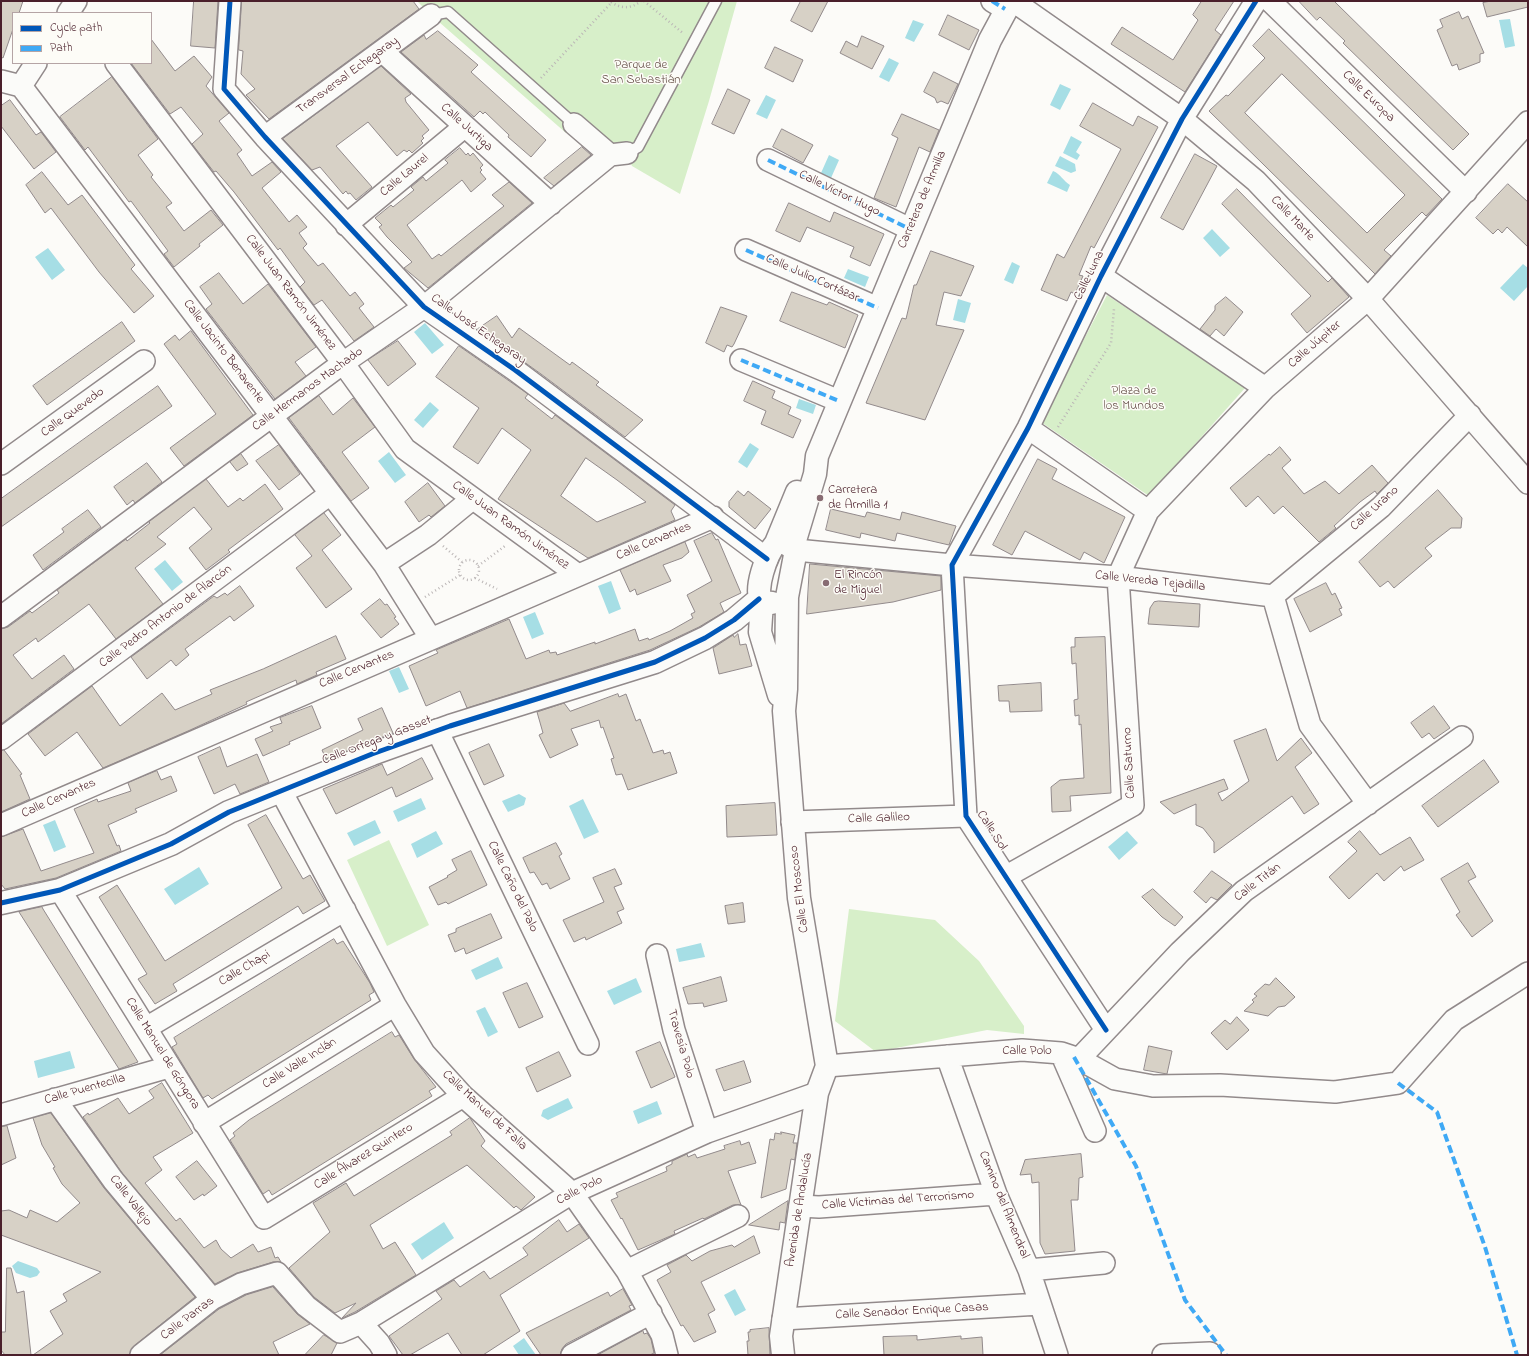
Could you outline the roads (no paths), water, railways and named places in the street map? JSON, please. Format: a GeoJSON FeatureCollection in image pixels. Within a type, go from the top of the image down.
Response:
{"type":"FeatureCollection","features":[{"type":"Feature","properties":{"kind":"street","name":"Calle José Echegaray"},"geometry":{"type":"LineString","coordinates":[[230,1],[224,88],[265,137],[424,307],[515,370],[713,517],[783,550]]}},
{"type":"Feature","properties":{"kind":"street","name":"Calle Luna"},"geometry":{"type":"LineString","coordinates":[[952,565],[1028,428],[1102,276],[1182,119],[1256,1]]}},
{"type":"Feature","properties":{"kind":"street","name":"Calle Europa"},"geometry":{"type":"LineString","coordinates":[[1270,1],[1466,192]]}},
{"type":"Feature","properties":{"kind":"street","name":"Calle Marte"},"geometry":{"type":"LineString","coordinates":[[1005,3],[1182,119],[1256,182],[1368,298],[1528,483]]}},
{"type":"Feature","properties":{"kind":"street","name":"Carretera de Armilla"},"geometry":{"type":"LineString","coordinates":[[783,550],[815,474],[817,456],[1005,3]]}},
{"type":"Feature","properties":{"kind":"street","name":"Transversal Echegaray"},"geometry":{"type":"LineString","coordinates":[[265,137],[431,15]]}},
{"type":"Feature","properties":{"kind":"street","name":"Calle Jurtiga"},"geometry":{"type":"LineString","coordinates":[[382,51],[464,127],[551,204]]}},
{"type":"Feature","properties":{"kind":"street"},"geometry":{"type":"LineString","coordinates":[[1,81],[21,86],[35,64]]}},
{"type":"Feature","properties":{"kind":"street","name":"Calle Juan Ramón Jiménez"},"geometry":{"type":"LineString","coordinates":[[117,64],[343,363],[405,449],[578,575]]}},
{"type":"Feature","properties":{"kind":"street","name":"Calle Jacinto Benavente"},"geometry":{"type":"LineString","coordinates":[[21,86],[384,564],[431,639]]}},
{"type":"Feature","properties":{"kind":"street","name":"Calle Júpiter"},"geometry":{"type":"LineString","coordinates":[[1118,577],[1148,511],[1265,388],[1368,298],[1466,192],[1528,122]]}},
{"type":"Feature","properties":{"kind":"street"},"geometry":{"type":"LineString","coordinates":[[574,124],[618,154]]}},
{"type":"Feature","properties":{"kind":"street","name":"Calle Laurel"},"geometry":{"type":"LineString","coordinates":[[346,225],[464,127]]}},
{"type":"Feature","properties":{"kind":"street","name":"Calle Hermanos Machado"},"geometry":{"type":"LineString","coordinates":[[1,617],[343,363],[424,307],[551,204],[618,154]]}},
{"type":"Feature","properties":{"kind":"street","name":"Calle Víctor Hugo"},"geometry":{"type":"LineString","coordinates":[[768,160],[910,229]]}},
{"type":"Feature","properties":{"kind":"street","name":"Calle Julio Cortázar"},"geometry":{"type":"LineString","coordinates":[[746,250],[878,308]]}},
{"type":"Feature","properties":{"kind":"street"},"geometry":{"type":"LineString","coordinates":[[1102,276],[1265,388]]}},
{"type":"Feature","properties":{"kind":"street"},"geometry":{"type":"LineString","coordinates":[[741,360],[840,401]]}},
{"type":"Feature","properties":{"kind":"street","name":"Calle Quevedo"},"geometry":{"type":"LineString","coordinates":[[1,464],[144,361]]}},
{"type":"Feature","properties":{"kind":"street","name":"Calle Urano"},"geometry":{"type":"LineString","coordinates":[[1273,596],[1381,507],[1470,416]]}},
{"type":"Feature","properties":{"kind":"street"},"geometry":{"type":"LineString","coordinates":[[1028,428],[1148,511]]}},
{"type":"Feature","properties":{"kind":"street","name":"Calle Pedro Antonio de Alarcón"},"geometry":{"type":"LineString","coordinates":[[1,739],[330,494]]}},
{"type":"Feature","properties":{"kind":"street"},"geometry":{"type":"LineString","coordinates":[[384,564],[428,534],[472,499]]}},
{"type":"Feature","properties":{"kind":"street","name":"Calle Cervantes"},"geometry":{"type":"LineString","coordinates":[[1,825],[713,517]]}},
{"type":"Feature","properties":{"kind":"street","name":"Calle Vereda Tejadilla"},"geometry":{"type":"LineString","coordinates":[[783,550],[952,565],[1118,577],[1273,596]]}},
{"type":"Feature","properties":{"kind":"street","name":"Calle El Moscoso"},"geometry":{"type":"LineString","coordinates":[[783,550],[787,597],[786,689],[784,711],[792,822],[799,898],[827,1066]]}},
{"type":"Feature","properties":{"kind":"street","name":"Calle El Moscoso"},"geometry":{"type":"LineString","coordinates":[[783,550],[758,588],[761,600],[760,632],[784,711]]}},
{"type":"Feature","properties":{"kind":"street","name":"Calle Sol"},"geometry":{"type":"LineString","coordinates":[[952,565],[966,816],[1007,876],[1106,1030]]}},
{"type":"Feature","properties":{"kind":"street","name":"Calle Saturno"},"geometry":{"type":"LineString","coordinates":[[1007,876],[1133,805],[1118,577]]}},
{"type":"Feature","properties":{"kind":"street"},"geometry":{"type":"LineString","coordinates":[[1273,596],[1310,725],[1368,804]]}},
{"type":"Feature","properties":{"kind":"street"},"geometry":{"type":"LineString","coordinates":[[761,600],[776,604],[787,597]]}},
{"type":"Feature","properties":{"kind":"street","name":"Calle Ortega y Gasset"},"geometry":{"type":"LineString","coordinates":[[1,904],[60,890],[170,844],[229,812],[372,754],[437,730],[655,662],[705,638],[734,620],[761,600]]}},
{"type":"Feature","properties":{"kind":"street","name":"Calle Caño del Palo"},"geometry":{"type":"LineString","coordinates":[[437,730],[588,1044]]}},
{"type":"Feature","properties":{"kind":"street","name":"Calle Titán"},"geometry":{"type":"LineString","coordinates":[[1070,1056],[1106,1030],[1180,952],[1244,891],[1462,737]]}},
{"type":"Feature","properties":{"kind":"street","name":"Calle Manuel de Falla"},"geometry":{"type":"LineString","coordinates":[[281,791],[395,1005],[424,1053],[463,1096],[572,1193],[627,1271],[662,1335],[667,1355]]}},
{"type":"Feature","properties":{"kind":"street","name":"Calle Galileo"},"geometry":{"type":"LineString","coordinates":[[792,822],[966,816]]}},
{"type":"Feature","properties":{"kind":"street","name":"Calle Manuel de Góngora"},"geometry":{"type":"LineString","coordinates":[[60,890],[264,1218]]}},
{"type":"Feature","properties":{"kind":"street","name":"Calle Chapi"},"geometry":{"type":"LineString","coordinates":[[146,1028],[344,910]]}},
{"type":"Feature","properties":{"kind":"street","name":"Travesía Polo"},"geometry":{"type":"LineString","coordinates":[[657,955],[674,1030],[707,1132]]}},
{"type":"Feature","properties":{"kind":"street","name":"Calle Polo"},"geometry":{"type":"LineString","coordinates":[[827,1066],[1022,1050],[1070,1056],[1115,1079],[1153,1086],[1220,1084],[1335,1092],[1398,1083],[1454,1020],[1528,973]]}},
{"type":"Feature","properties":{"kind":"street","name":"Calle Valle Inclán"},"geometry":{"type":"LineString","coordinates":[[204,1123],[395,1005]]}},
{"type":"Feature","properties":{"kind":"street","name":"Camino del Almendral"},"geometry":{"type":"LineString","coordinates":[[946,1056],[996,1194],[1030,1270],[1057,1355]]}},
{"type":"Feature","properties":{"kind":"street"},"geometry":{"type":"LineString","coordinates":[[1070,1056],[1095,1131]]}},
{"type":"Feature","properties":{"kind":"street","name":"Avenida de Andalucía"},"geometry":{"type":"LineString","coordinates":[[783,1355],[781,1336],[783,1319],[817,1094],[827,1066]]}},
{"type":"Feature","properties":{"kind":"street","name":"Calle Puentecilla"},"geometry":{"type":"LineString","coordinates":[[1,1114],[169,1067]]}},
{"type":"Feature","properties":{"kind":"street","name":"Calle Polo"},"geometry":{"type":"LineString","coordinates":[[361,1323],[572,1193],[707,1132],[817,1094]]}},
{"type":"Feature","properties":{"kind":"street","name":"Calle Álvarez Quintero"},"geometry":{"type":"LineString","coordinates":[[264,1218],[463,1096]]}},
{"type":"Feature","properties":{"kind":"street","name":"Calle Vallejo"},"geometry":{"type":"LineString","coordinates":[[55,1099],[113,1180],[212,1299]]}},
{"type":"Feature","properties":{"kind":"street","name":"Calle Víctimas del Terrorismo"},"geometry":{"type":"LineString","coordinates":[[800,1206],[820,1207],[996,1194]]}},
{"type":"Feature","properties":{"kind":"street"},"geometry":{"type":"LineString","coordinates":[[627,1271],[738,1216]]}},
{"type":"Feature","properties":{"kind":"street"},"geometry":{"type":"LineString","coordinates":[[1030,1270],[1104,1263]]}},
{"type":"Feature","properties":{"kind":"street","name":"Calle Parras"},"geometry":{"type":"LineString","coordinates":[[141,1355],[212,1299],[241,1284],[277,1273],[306,1306],[340,1332],[361,1323]]}},
{"type":"Feature","properties":{"kind":"street","name":"Calle Senador Enrique Casas"},"geometry":{"type":"LineString","coordinates":[[783,1319],[1040,1304]]}},
{"type":"Feature","properties":{"kind":"street"},"geometry":{"type":"LineString","coordinates":[[572,1355],[651,1313]]}},
{"type":"Feature","properties":{"kind":"street"},"geometry":{"type":"LineString","coordinates":[[361,1323],[379,1343],[386,1355]]}},
{"type":"Feature","properties":{"kind":"street"},"geometry":{"type":"LineString","coordinates":[[1163,1355],[1210,1353]]}},
{"type":"Feature","properties":{"kind":"lane"},"geometry":{"type":"LineString","coordinates":[[618,154],[638,147],[716,1]]}},
{"type":"Feature","properties":{"kind":"lane"},"geometry":{"type":"LineString","coordinates":[[431,15],[448,12],[574,124]]}},
{"type":"Feature","properties":{"kind":"water"},"geometry":{"type":"Polygon","coordinates":[[[1510,19],[1515,46],[1505,48],[1499,20],[1510,19]]]}},
{"type":"Feature","properties":{"kind":"water"},"geometry":{"type":"Polygon","coordinates":[[[913,20],[924,24],[914,42],[905,38],[913,20]]]}},
{"type":"Feature","properties":{"kind":"water"},"geometry":{"type":"Polygon","coordinates":[[[889,58],[899,63],[889,82],[879,77],[889,58]]]}},
{"type":"Feature","properties":{"kind":"water"},"geometry":{"type":"Polygon","coordinates":[[[1060,84],[1071,89],[1060,110],[1050,105],[1060,84]]]}},
{"type":"Feature","properties":{"kind":"water"},"geometry":{"type":"Polygon","coordinates":[[[766,95],[776,100],[767,119],[756,114],[766,95]]]}},
{"type":"Feature","properties":{"kind":"water"},"geometry":{"type":"Polygon","coordinates":[[[1071,136],[1082,142],[1076,152],[1080,155],[1077,160],[1063,153],[1071,136]]]}},
{"type":"Feature","properties":{"kind":"water"},"geometry":{"type":"Polygon","coordinates":[[[829,155],[839,160],[831,178],[821,173],[829,155]]]}},
{"type":"Feature","properties":{"kind":"water"},"geometry":{"type":"Polygon","coordinates":[[[1060,156],[1075,164],[1076,171],[1071,173],[1055,166],[1060,156]]]}},
{"type":"Feature","properties":{"kind":"water"},"geometry":{"type":"Polygon","coordinates":[[[1053,171],[1070,185],[1067,192],[1047,183],[1053,171]]]}},
{"type":"Feature","properties":{"kind":"water"},"geometry":{"type":"Polygon","coordinates":[[[1212,229],[1230,248],[1220,257],[1203,238],[1212,229]]]}},
{"type":"Feature","properties":{"kind":"water"},"geometry":{"type":"Polygon","coordinates":[[[48,248],[65,270],[52,280],[35,257],[48,248]]]}},
{"type":"Feature","properties":{"kind":"water"},"geometry":{"type":"Polygon","coordinates":[[[1012,262],[1020,266],[1013,284],[1004,280],[1012,262]]]}},
{"type":"Feature","properties":{"kind":"water"},"geometry":{"type":"Polygon","coordinates":[[[1523,264],[1528,268],[1528,286],[1514,301],[1500,288],[1523,264]]]}},
{"type":"Feature","properties":{"kind":"water"},"geometry":{"type":"Polygon","coordinates":[[[848,269],[869,277],[865,287],[844,278],[848,269]]]}},
{"type":"Feature","properties":{"kind":"water"},"geometry":{"type":"Polygon","coordinates":[[[958,299],[971,303],[965,323],[953,320],[958,299]]]}},
{"type":"Feature","properties":{"kind":"water"},"geometry":{"type":"Polygon","coordinates":[[[425,323],[444,345],[432,354],[414,332],[425,323]]]}},
{"type":"Feature","properties":{"kind":"water"},"geometry":{"type":"Polygon","coordinates":[[[799,399],[816,405],[813,414],[796,408],[799,399]]]}},
{"type":"Feature","properties":{"kind":"water"},"geometry":{"type":"Polygon","coordinates":[[[430,402],[439,410],[423,428],[414,420],[430,402]]]}},
{"type":"Feature","properties":{"kind":"water"},"geometry":{"type":"Polygon","coordinates":[[[750,443],[759,449],[747,468],[738,462],[750,443]]]}},
{"type":"Feature","properties":{"kind":"water"},"geometry":{"type":"Polygon","coordinates":[[[389,452],[406,475],[395,483],[378,461],[389,452]]]}},
{"type":"Feature","properties":{"kind":"water"},"geometry":{"type":"Polygon","coordinates":[[[165,560],[183,582],[172,591],[154,569],[165,560]]]}},
{"type":"Feature","properties":{"kind":"water"},"geometry":{"type":"Polygon","coordinates":[[[611,581],[621,609],[609,614],[598,586],[611,581]]]}},
{"type":"Feature","properties":{"kind":"water"},"geometry":{"type":"Polygon","coordinates":[[[535,612],[544,634],[532,639],[523,617],[535,612]]]}},
{"type":"Feature","properties":{"kind":"water"},"geometry":{"type":"Polygon","coordinates":[[[399,667],[409,689],[399,693],[389,671],[399,667]]]}},
{"type":"Feature","properties":{"kind":"water"},"geometry":{"type":"Polygon","coordinates":[[[519,794],[526,798],[524,805],[508,812],[502,801],[519,794]]]}},
{"type":"Feature","properties":{"kind":"water"},"geometry":{"type":"Polygon","coordinates":[[[421,798],[426,809],[398,822],[393,811],[421,798]]]}},
{"type":"Feature","properties":{"kind":"water"},"geometry":{"type":"Polygon","coordinates":[[[583,799],[599,832],[584,839],[569,806],[583,799]]]}},
{"type":"Feature","properties":{"kind":"water"},"geometry":{"type":"Polygon","coordinates":[[[55,820],[66,847],[54,852],[43,825],[55,820]]]}},
{"type":"Feature","properties":{"kind":"water"},"geometry":{"type":"Polygon","coordinates":[[[375,820],[381,833],[354,846],[347,833],[375,820]]]}},
{"type":"Feature","properties":{"kind":"water"},"geometry":{"type":"Polygon","coordinates":[[[436,831],[443,844],[417,858],[411,844],[436,831]]]}},
{"type":"Feature","properties":{"kind":"water"},"geometry":{"type":"Polygon","coordinates":[[[1127,831],[1138,843],[1119,860],[1108,847],[1127,831]]]}},
{"type":"Feature","properties":{"kind":"water"},"geometry":{"type":"Polygon","coordinates":[[[199,867],[209,884],[175,905],[164,889],[199,867]]]}},
{"type":"Feature","properties":{"kind":"water"},"geometry":{"type":"Polygon","coordinates":[[[701,943],[705,957],[679,962],[676,949],[701,943]]]}},
{"type":"Feature","properties":{"kind":"water"},"geometry":{"type":"Polygon","coordinates":[[[498,957],[503,968],[476,980],[471,970],[498,957]]]}},
{"type":"Feature","properties":{"kind":"water"},"geometry":{"type":"Polygon","coordinates":[[[636,978],[642,992],[614,1005],[607,991],[636,978]]]}},
{"type":"Feature","properties":{"kind":"water"},"geometry":{"type":"Polygon","coordinates":[[[485,1007],[498,1032],[488,1037],[476,1011],[485,1007]]]}},
{"type":"Feature","properties":{"kind":"water"},"geometry":{"type":"Polygon","coordinates":[[[70,1051],[75,1068],[38,1078],[34,1061],[70,1051]]]}},
{"type":"Feature","properties":{"kind":"water"},"geometry":{"type":"Polygon","coordinates":[[[568,1098],[573,1108],[548,1120],[541,1116],[543,1110],[568,1098]]]}},
{"type":"Feature","properties":{"kind":"water"},"geometry":{"type":"Polygon","coordinates":[[[657,1101],[662,1114],[638,1124],[633,1111],[657,1101]]]}},
{"type":"Feature","properties":{"kind":"water"},"geometry":{"type":"Polygon","coordinates":[[[444,1222],[454,1238],[422,1260],[411,1244],[444,1222]]]}},
{"type":"Feature","properties":{"kind":"water"},"geometry":{"type":"Polygon","coordinates":[[[18,1261],[37,1268],[40,1272],[37,1276],[30,1278],[16,1273],[12,1266],[18,1261]]]}},
{"type":"Feature","properties":{"kind":"water"},"geometry":{"type":"Polygon","coordinates":[[[735,1289],[746,1310],[735,1316],[724,1295],[735,1289]]]}},
{"type":"Feature","properties":{"kind":"water"},"geometry":{"type":"Polygon","coordinates":[[[524,1338],[536,1355],[519,1355],[513,1346],[524,1338]]]}},
{"type":"Feature","properties":{"kind":"place","name":"Carretera de Armilla 1"},"geometry":{"type":"Point","coordinates":[820,498]}},
{"type":"Feature","properties":{"kind":"place","name":"El Rincón de Miguel"},"geometry":{"type":"Point","coordinates":[826,583]}},
{"type":"Feature","properties":{"kind":"park label","name":"Parque de San Sebastián"},"geometry":{"type":"Point","coordinates":[641,74]}},
{"type":"Feature","properties":{"kind":"park label","name":"Plaza de los Mundos"},"geometry":{"type":"Point","coordinates":[1134,400]}}]}
